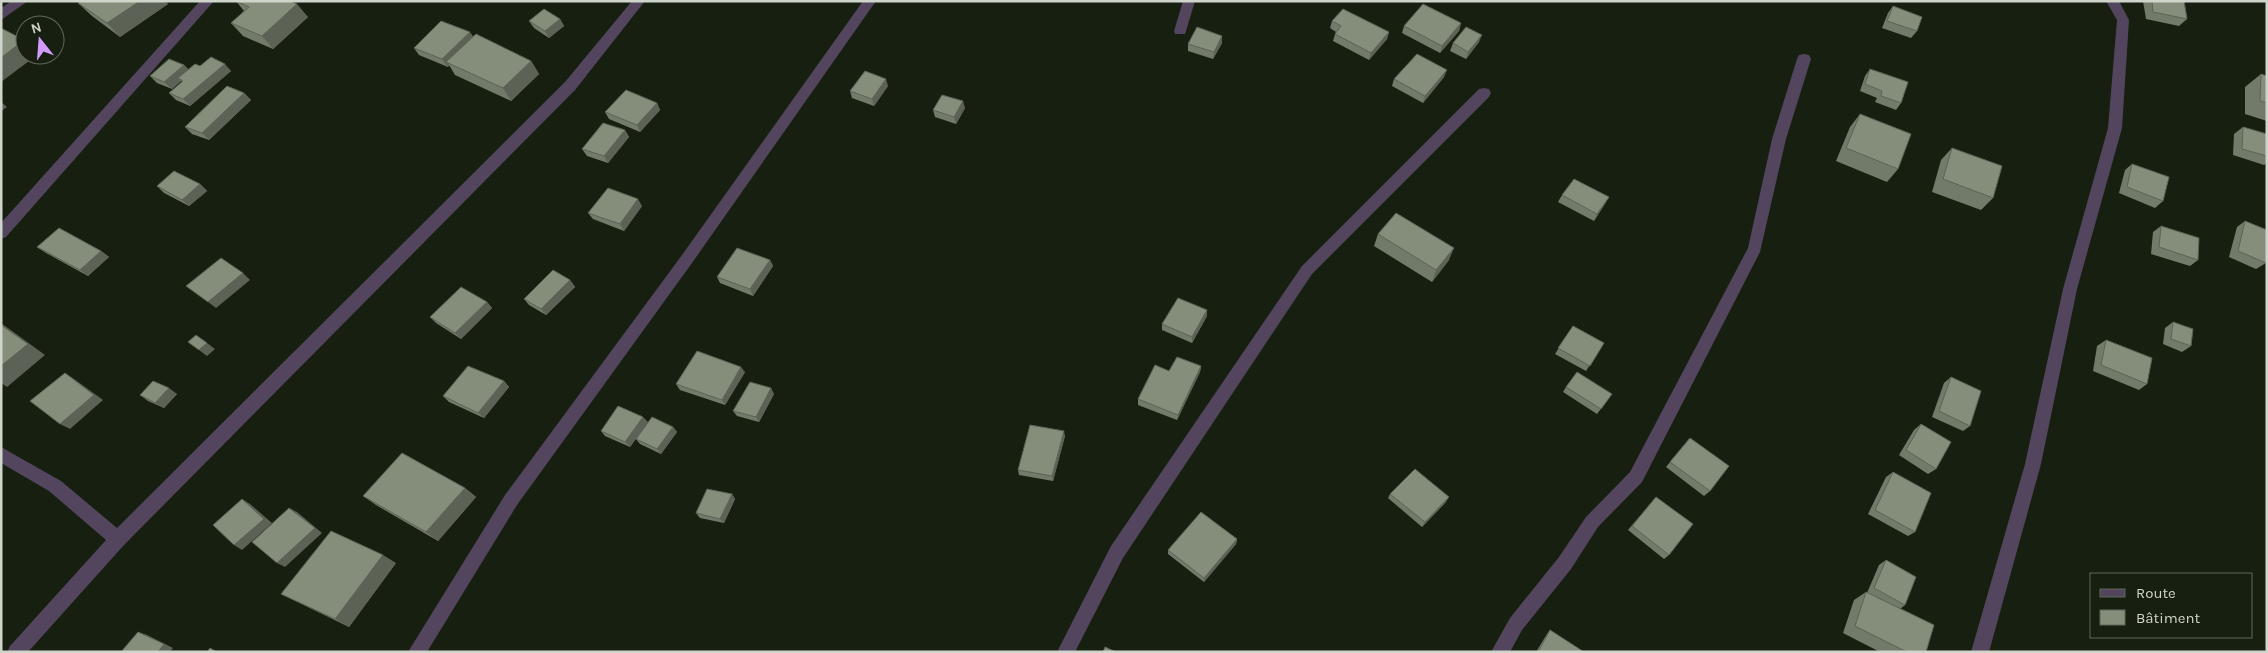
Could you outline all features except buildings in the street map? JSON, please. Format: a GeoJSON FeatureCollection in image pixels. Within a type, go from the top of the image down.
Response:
{"type":"FeatureCollection","features":[{"type":"Feature","properties":{"kind":"street"},"geometry":{"type":"LineString","coordinates":[[1,15],[22,1]]}},
{"type":"Feature","properties":{"kind":"street"},"geometry":{"type":"LineString","coordinates":[[1,233],[208,1]]}},
{"type":"Feature","properties":{"kind":"street"},"geometry":{"type":"LineString","coordinates":[[16,652],[118,539],[570,86],[638,1]]}},
{"type":"Feature","properties":{"kind":"street"},"geometry":{"type":"LineString","coordinates":[[417,652],[511,500],[687,259],[870,1]]}},
{"type":"Feature","properties":{"kind":"street"},"geometry":{"type":"LineString","coordinates":[[1180,30],[1189,1]]}},
{"type":"Feature","properties":{"kind":"street"},"geometry":{"type":"LineString","coordinates":[[1980,652],[2033,464],[2070,289],[2115,128],[2123,20],[2112,1]]}},
{"type":"Feature","properties":{"kind":"street"},"geometry":{"type":"LineString","coordinates":[[1500,652],[1516,624],[1565,562],[1592,522],[1636,477],[1755,248],[1779,139],[1804,60]]}},
{"type":"Feature","properties":{"kind":"street"},"geometry":{"type":"LineString","coordinates":[[1066,652],[1116,552],[1307,270],[1484,93]]}},
{"type":"Feature","properties":{"kind":"street"},"geometry":{"type":"LineString","coordinates":[[1,454],[55,486],[118,539]]}}]}
